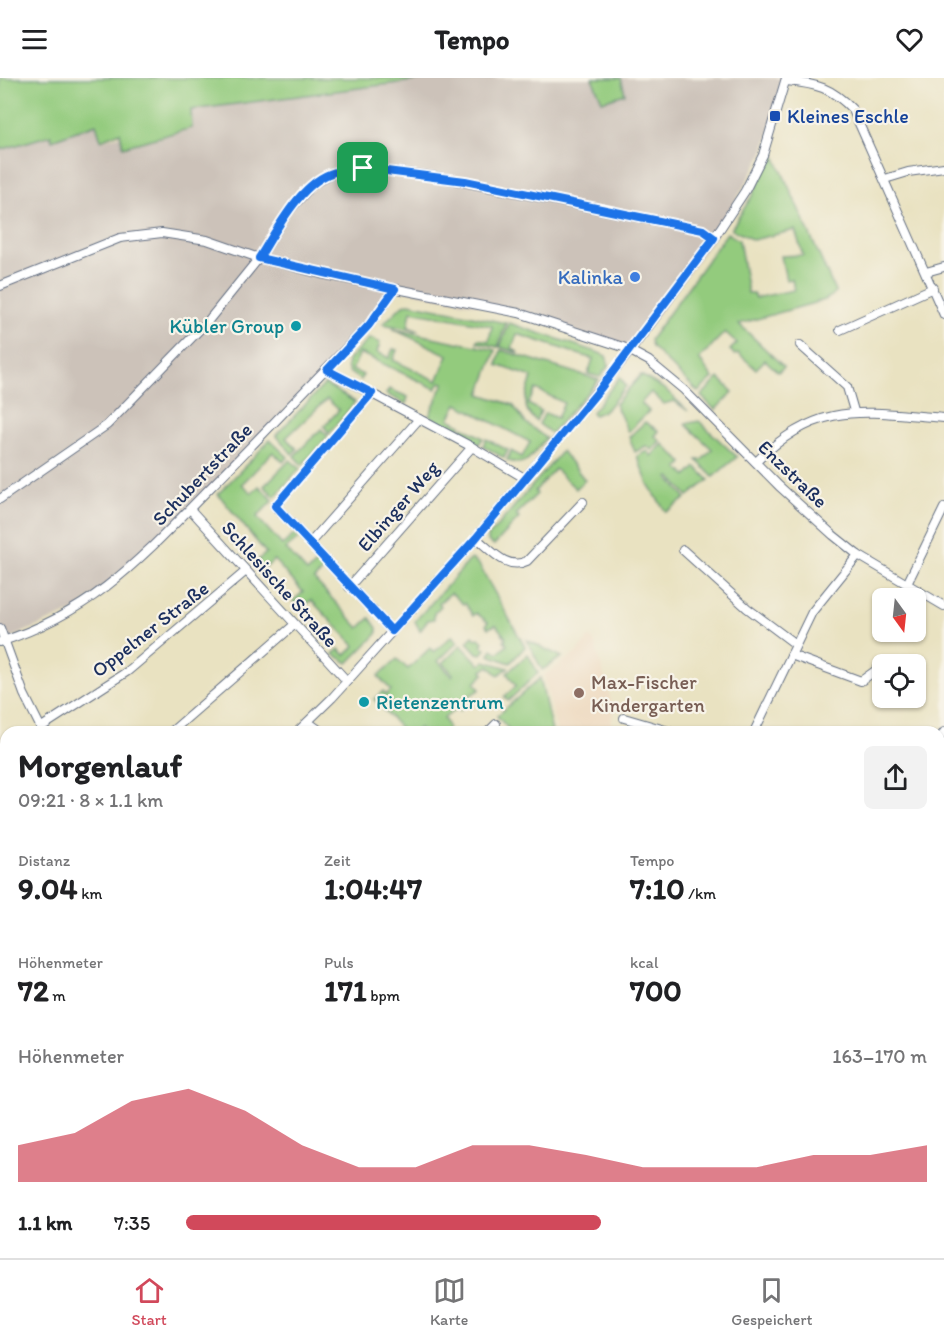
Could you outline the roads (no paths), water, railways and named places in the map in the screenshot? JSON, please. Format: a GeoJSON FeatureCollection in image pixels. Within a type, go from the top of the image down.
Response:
{"type":"FeatureCollection","features":[{"type":"Feature","properties":{"kind":"street"},"geometry":{"type":"LineString","coordinates":[[304,726],[476,538],[631,350],[714,238],[745,191],[762,155],[786,79],[813,83],[838,94],[853,110],[944,315]]}},
{"type":"Feature","properties":{"kind":"street"},"geometry":{"type":"LineString","coordinates":[[885,179],[908,172],[944,167]]}},
{"type":"Feature","properties":{"kind":"street"},"geometry":{"type":"LineString","coordinates":[[0,499],[107,425],[208,321],[259,258],[288,212],[313,184],[334,172],[363,168],[465,181],[703,230],[714,238]]}},
{"type":"Feature","properties":{"kind":"street","name":"Enzstraße"},"geometry":{"type":"LineString","coordinates":[[0,286],[120,238],[162,233],[207,240],[259,258],[395,289],[519,313],[631,350],[684,390],[779,486],[858,555],[944,606]]}},
{"type":"Feature","properties":{"kind":"street"},"geometry":{"type":"LineString","coordinates":[[926,272],[944,267]]}},
{"type":"Feature","properties":{"kind":"street"},"geometry":{"type":"LineString","coordinates":[[840,330],[933,288]]}},
{"type":"Feature","properties":{"kind":"street","name":"Schubertstraße"},"geometry":{"type":"LineString","coordinates":[[2,642],[75,610],[105,589],[156,546],[369,325],[395,289]]}},
{"type":"Feature","properties":{"kind":"street"},"geometry":{"type":"LineString","coordinates":[[800,345],[847,387],[854,411]]}},
{"type":"Feature","properties":{"kind":"street"},"geometry":{"type":"LineString","coordinates":[[327,370],[472,447],[526,479]]}},
{"type":"Feature","properties":{"kind":"street"},"geometry":{"type":"LineString","coordinates":[[372,393],[275,506],[392,631]]}},
{"type":"Feature","properties":{"kind":"street"},"geometry":{"type":"LineString","coordinates":[[756,462],[772,447],[810,423],[854,411],[944,418]]}},
{"type":"Feature","properties":{"kind":"street"},"geometry":{"type":"LineString","coordinates":[[310,543],[420,419]]}},
{"type":"Feature","properties":{"kind":"street","name":"Elbinger Weg"},"geometry":{"type":"LineString","coordinates":[[349,587],[472,447]]}},
{"type":"Feature","properties":{"kind":"street"},"geometry":{"type":"LineString","coordinates":[[476,538],[510,565],[519,564],[527,561],[583,502]]}},
{"type":"Feature","properties":{"kind":"street"},"geometry":{"type":"LineString","coordinates":[[907,584],[944,508]]}},
{"type":"Feature","properties":{"kind":"street","name":"Schlesische Straße"},"geometry":{"type":"LineString","coordinates":[[190,509],[347,681]]}},
{"type":"Feature","properties":{"kind":"street"},"geometry":{"type":"LineString","coordinates":[[683,550],[747,608],[795,644]]}},
{"type":"Feature","properties":{"kind":"street"},"geometry":{"type":"LineString","coordinates":[[757,726],[812,612],[858,555]]}},
{"type":"Feature","properties":{"kind":"street","name":"Oppelner Straße"},"geometry":{"type":"LineString","coordinates":[[48,726],[128,671],[246,571]]}},
{"type":"Feature","properties":{"kind":"street"},"geometry":{"type":"LineString","coordinates":[[178,726],[294,625]]}},
{"type":"Feature","properties":{"kind":"street"},"geometry":{"type":"LineString","coordinates":[[0,628],[2,642],[40,726]]}},
{"type":"Feature","properties":{"kind":"street"},"geometry":{"type":"LineString","coordinates":[[791,655],[861,681],[872,673]]}},
{"type":"Feature","properties":{"kind":"street"},"geometry":{"type":"LineString","coordinates":[[624,718],[651,726]]}},
{"type":"Feature","properties":{"kind":"street"},"geometry":{"type":"LineString","coordinates":[[308,722],[314,726]]}},
{"type":"Feature","properties":{"kind":"place","name":"Kleines Eschle"},"geometry":{"type":"Point","coordinates":[775,116]}},
{"type":"Feature","properties":{"kind":"place","name":"Kalinka"},"geometry":{"type":"Point","coordinates":[635,277]}},
{"type":"Feature","properties":{"kind":"place","name":"Kübler Group"},"geometry":{"type":"Point","coordinates":[296,326]}},
{"type":"Feature","properties":{"kind":"place","name":"Max-Fischer Kindergarten"},"geometry":{"type":"Point","coordinates":[579,693]}},
{"type":"Feature","properties":{"kind":"place","name":"Rietenzentrum"},"geometry":{"type":"Point","coordinates":[364,702]}}]}
